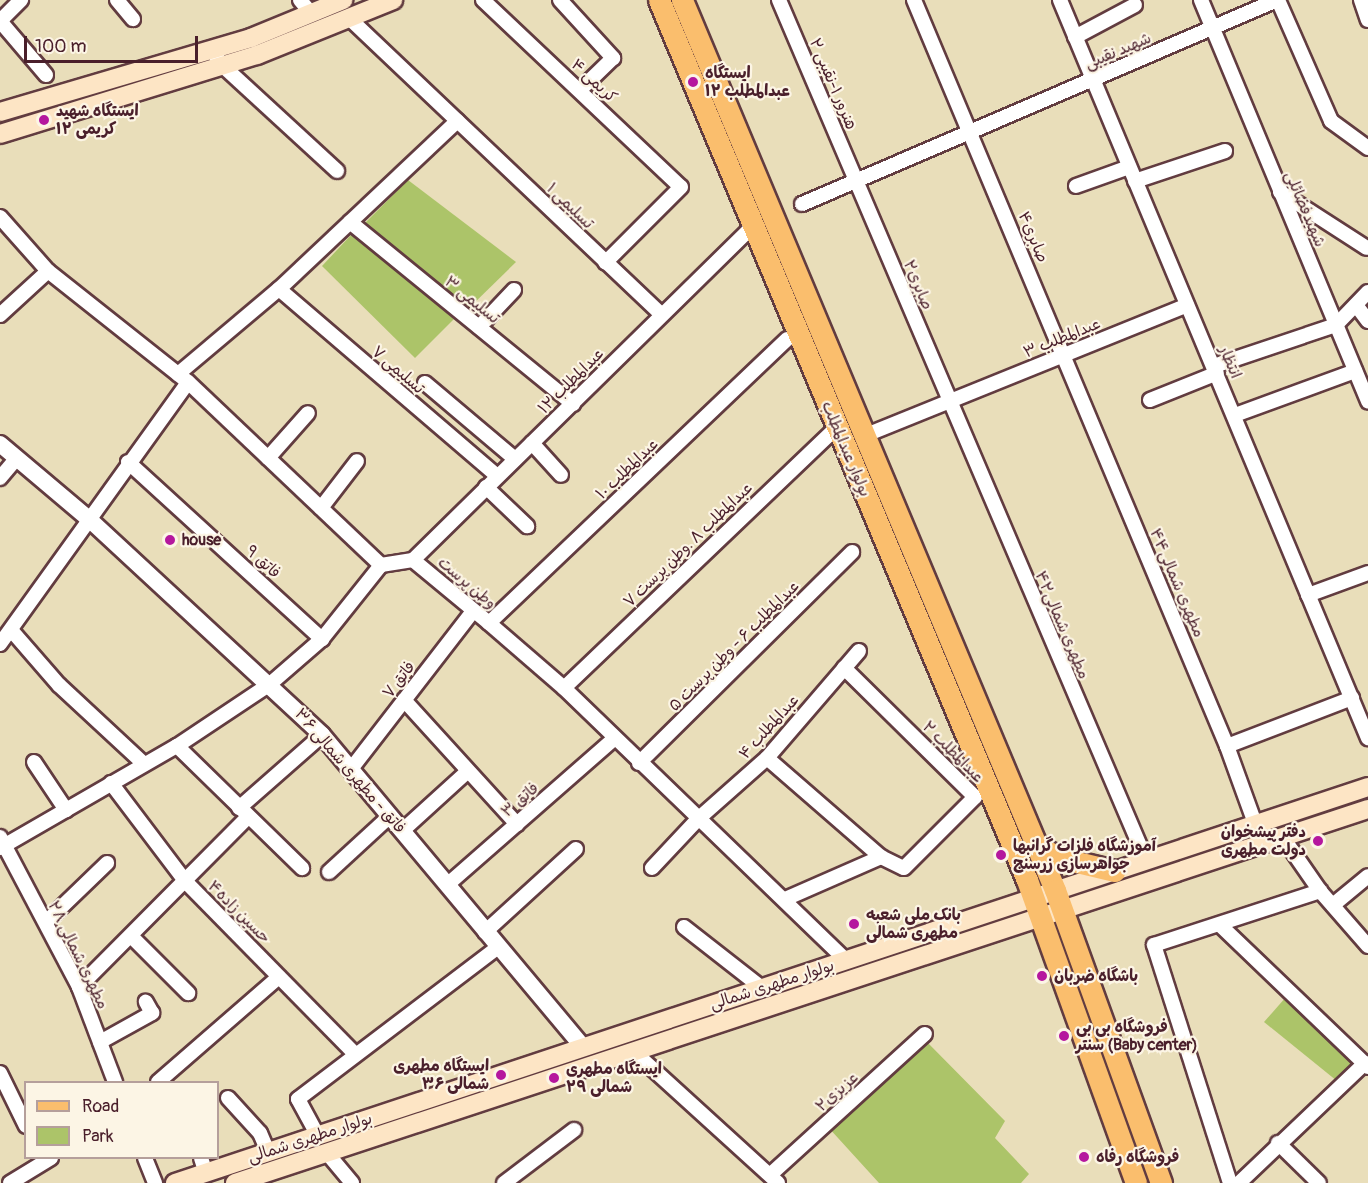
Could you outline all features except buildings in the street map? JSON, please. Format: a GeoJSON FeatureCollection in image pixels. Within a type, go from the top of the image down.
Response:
{"type":"FeatureCollection","features":[{"type":"Feature","properties":{"kind":"main road"},"geometry":{"type":"LineString","coordinates":[[0,112],[211,48],[305,7],[343,0]]}},
{"type":"Feature","properties":{"kind":"main road"},"geometry":{"type":"LineString","coordinates":[[0,134],[223,66],[393,0]]}},
{"type":"Feature","properties":{"kind":"main road","name":"بولوار عبدالمطلب"},"geometry":{"type":"LineString","coordinates":[[659,0],[1038,907],[1136,1183]]}},
{"type":"Feature","properties":{"kind":"main road","name":"بولوار عبدالمطلب"},"geometry":{"type":"LineString","coordinates":[[682,0],[1059,900],[1161,1183]]}},
{"type":"Feature","properties":{"kind":"main road","name":"بولوار مطهری شمالی"},"geometry":{"type":"LineString","coordinates":[[1059,900],[1114,871],[1256,826],[1368,787]]}},
{"type":"Feature","properties":{"kind":"main road","name":"بولوار مطهری شمالی"},"geometry":{"type":"LineString","coordinates":[[235,1183],[803,995],[1059,900],[1284,838],[1368,810]]}},
{"type":"Feature","properties":{"kind":"main road"},"geometry":{"type":"LineString","coordinates":[[1035,845],[1060,858],[1114,871]]}},
{"type":"Feature","properties":{"kind":"main road","name":"بولوار مطهری شمالی"},"geometry":{"type":"LineString","coordinates":[[175,1183],[203,1165],[268,1152],[846,960],[1038,907]]}},
{"type":"Feature","properties":{"kind":"main road"},"geometry":{"type":"LineString","coordinates":[[795,977],[803,995]]}},
{"type":"Feature","properties":{"kind":"main road"},"geometry":{"type":"LineString","coordinates":[[448,1092],[455,1110]]}},
{"type":"Feature","properties":{"kind":"main road"},"geometry":{"type":"LineString","coordinates":[[1110,1109],[1130,1102]]}},
{"type":"Feature","properties":{"kind":"street"},"geometry":{"type":"LineString","coordinates":[[21,0],[0,21],[46,75]]}},
{"type":"Feature","properties":{"kind":"street"},"geometry":{"type":"LineString","coordinates":[[117,0],[134,19]]}},
{"type":"Feature","properties":{"kind":"street","name":"کریمی ۴"},"geometry":{"type":"LineString","coordinates":[[483,0],[681,187],[605,263]]}},
{"type":"Feature","properties":{"kind":"street"},"geometry":{"type":"LineString","coordinates":[[560,0],[614,58],[579,90]]}},
{"type":"Feature","properties":{"kind":"street","name":"هنرور ۱-نقیبی ۲"},"geometry":{"type":"LineString","coordinates":[[779,0],[856,181]]}},
{"type":"Feature","properties":{"kind":"street","name":"صابری۴"},"geometry":{"type":"LineString","coordinates":[[914,0],[1064,355]]}},
{"type":"Feature","properties":{"kind":"street","name":"انتظار"},"geometry":{"type":"LineString","coordinates":[[1060,0],[1368,738]]}},
{"type":"Feature","properties":{"kind":"street","name":"شهیدفضائلی"},"geometry":{"type":"LineString","coordinates":[[1201,0],[1368,402]]}},
{"type":"Feature","properties":{"kind":"street"},"geometry":{"type":"LineString","coordinates":[[1277,0],[1331,121],[1368,148]]}},
{"type":"Feature","properties":{"kind":"street","name":"شهید نقیبی"},"geometry":{"type":"LineString","coordinates":[[802,204],[1277,0]]}},
{"type":"Feature","properties":{"kind":"street"},"geometry":{"type":"LineString","coordinates":[[1361,0],[1368,20]]}},
{"type":"Feature","properties":{"kind":"street"},"geometry":{"type":"LineString","coordinates":[[1075,37],[1135,5]]}},
{"type":"Feature","properties":{"kind":"street","name":"تسلیمی ۱"},"geometry":{"type":"LineString","coordinates":[[349,18],[661,314]]}},
{"type":"Feature","properties":{"kind":"street"},"geometry":{"type":"LineString","coordinates":[[211,48],[223,66],[337,171]]}},
{"type":"Feature","properties":{"kind":"street"},"geometry":{"type":"LineString","coordinates":[[0,644],[12,631],[90,520],[182,378],[457,121]]}},
{"type":"Feature","properties":{"kind":"street"},"geometry":{"type":"LineString","coordinates":[[1135,181],[1225,151]]}},
{"type":"Feature","properties":{"kind":"street"},"geometry":{"type":"LineString","coordinates":[[1076,186],[1129,167]]}},
{"type":"Feature","properties":{"kind":"street","name":"صابری۲"},"geometry":{"type":"LineString","coordinates":[[856,181],[949,402]]}},
{"type":"Feature","properties":{"kind":"street"},"geometry":{"type":"LineString","coordinates":[[1280,192],[1367,248]]}},
{"type":"Feature","properties":{"kind":"street"},"geometry":{"type":"LineString","coordinates":[[0,217],[48,271],[182,378],[381,565],[322,639],[270,684],[177,746],[66,810],[1,843]]}},
{"type":"Feature","properties":{"kind":"street","name":"تسلیمی ۳"},"geometry":{"type":"LineString","coordinates":[[350,222],[573,404]]}},
{"type":"Feature","properties":{"kind":"street","name":"عبدالمطلب ۱۲"},"geometry":{"type":"LineString","coordinates":[[413,560],[753,226]]}},
{"type":"Feature","properties":{"kind":"street"},"geometry":{"type":"LineString","coordinates":[[0,315],[48,271]]}},
{"type":"Feature","properties":{"kind":"street","name":"تسلیمی ۷"},"geometry":{"type":"LineString","coordinates":[[279,289],[497,476]]}},
{"type":"Feature","properties":{"kind":"street"},"geometry":{"type":"LineString","coordinates":[[479,327],[514,290]]}},
{"type":"Feature","properties":{"kind":"street"},"geometry":{"type":"LineString","coordinates":[[1150,400],[1215,369],[1336,325],[1368,292]]}},
{"type":"Feature","properties":{"kind":"street","name":"عبدالمطلب ۳"},"geometry":{"type":"LineString","coordinates":[[866,435],[1187,305]]}},
{"type":"Feature","properties":{"kind":"street"},"geometry":{"type":"LineString","coordinates":[[1356,305],[1368,321]]}},
{"type":"Feature","properties":{"kind":"street","name":"عبدالمطلب ۱۰"},"geometry":{"type":"LineString","coordinates":[[489,623],[787,339]]}},
{"type":"Feature","properties":{"kind":"street","name":"مطهری شمالی۴۴"},"geometry":{"type":"LineString","coordinates":[[1064,355],[1227,746],[1256,826]]}},
{"type":"Feature","properties":{"kind":"street"},"geometry":{"type":"LineString","coordinates":[[1235,415],[1355,371]]}},
{"type":"Feature","properties":{"kind":"street"},"geometry":{"type":"LineString","coordinates":[[425,383],[515,459]]}},
{"type":"Feature","properties":{"kind":"street","name":"مطهری شمالی۴۲"},"geometry":{"type":"LineString","coordinates":[[949,402],[1146,861]]}},
{"type":"Feature","properties":{"kind":"street"},"geometry":{"type":"LineString","coordinates":[[268,458],[308,413]]}},
{"type":"Feature","properties":{"kind":"street","name":"عبدالمطلب ۸ .وطن پرست ۷"},"geometry":{"type":"LineString","coordinates":[[564,688],[837,427]]}},
{"type":"Feature","properties":{"kind":"street"},"geometry":{"type":"LineString","coordinates":[[0,431],[90,520]]}},
{"type":"Feature","properties":{"kind":"street"},"geometry":{"type":"LineString","coordinates":[[532,443],[561,475]]}},
{"type":"Feature","properties":{"kind":"street"},"geometry":{"type":"LineString","coordinates":[[0,444],[90,520]]}},
{"type":"Feature","properties":{"kind":"street"},"geometry":{"type":"LineString","coordinates":[[0,478],[17,458]]}},
{"type":"Feature","properties":{"kind":"street"},"geometry":{"type":"LineString","coordinates":[[321,508],[357,461]]}},
{"type":"Feature","properties":{"kind":"street","name":"فاتق ۹"},"geometry":{"type":"LineString","coordinates":[[128,462],[322,639]]}},
{"type":"Feature","properties":{"kind":"street"},"geometry":{"type":"LineString","coordinates":[[486,487],[527,526]]}},
{"type":"Feature","properties":{"kind":"street","name":"فاتق - مطهری شمالی ۳۶"},"geometry":{"type":"LineString","coordinates":[[90,520],[270,684],[322,735],[583,1047]]}},
{"type":"Feature","properties":{"kind":"street","name":"عبدالمطلب ۶ - وطن پرست ۵"},"geometry":{"type":"LineString","coordinates":[[639,763],[852,552]]}},
{"type":"Feature","properties":{"kind":"street","name":"وطن پرست"},"geometry":{"type":"LineString","coordinates":[[381,565],[413,560],[489,623],[564,688],[614,739],[785,899],[846,960]]}},
{"type":"Feature","properties":{"kind":"street"},"geometry":{"type":"LineString","coordinates":[[1308,595],[1368,573]]}},
{"type":"Feature","properties":{"kind":"street","name":"فاتق ۷"},"geometry":{"type":"LineString","coordinates":[[351,769],[473,611]]}},
{"type":"Feature","properties":{"kind":"street"},"geometry":{"type":"LineString","coordinates":[[12,631],[59,685],[144,764]]}},
{"type":"Feature","properties":{"kind":"street","name":"عبدالمطلب ۴"},"geometry":{"type":"LineString","coordinates":[[652,868],[698,819],[767,758],[859,651]]}},
{"type":"Feature","properties":{"kind":"street","name":"عبدالمطلب ۲"},"geometry":{"type":"LineString","coordinates":[[843,668],[975,797],[904,868],[882,857]]}},
{"type":"Feature","properties":{"kind":"street"},"geometry":{"type":"LineString","coordinates":[[1227,746],[1352,698]]}},
{"type":"Feature","properties":{"kind":"street"},"geometry":{"type":"LineString","coordinates":[[404,700],[517,824]]}},
{"type":"Feature","properties":{"kind":"street"},"geometry":{"type":"LineString","coordinates":[[79,987],[186,882],[243,812],[322,735]]}},
{"type":"Feature","properties":{"kind":"street","name":"فاتق ۳"},"geometry":{"type":"LineString","coordinates":[[447,885],[614,739]]}},
{"type":"Feature","properties":{"kind":"street"},"geometry":{"type":"LineString","coordinates":[[177,746],[302,868]]}},
{"type":"Feature","properties":{"kind":"street"},"geometry":{"type":"LineString","coordinates":[[767,758],[882,857],[785,899]]}},
{"type":"Feature","properties":{"kind":"street"},"geometry":{"type":"LineString","coordinates":[[34,762],[66,810]]}},
{"type":"Feature","properties":{"kind":"street"},"geometry":{"type":"LineString","coordinates":[[402,831],[468,771]]}},
{"type":"Feature","properties":{"kind":"street","name":"حسین زاده۴"},"geometry":{"type":"LineString","coordinates":[[111,783],[186,882],[355,1054]]}},
{"type":"Feature","properties":{"kind":"street"},"geometry":{"type":"LineString","coordinates":[[329,872],[390,816]]}},
{"type":"Feature","properties":{"kind":"street"},"geometry":{"type":"LineString","coordinates":[[1284,838],[1320,891],[1368,946]]}},
{"type":"Feature","properties":{"kind":"street","name":"مطهری شمالی ۲۸"},"geometry":{"type":"LineString","coordinates":[[1,843],[46,922],[79,987],[114,1081]]}},
{"type":"Feature","properties":{"kind":"street"},"geometry":{"type":"LineString","coordinates":[[486,932],[576,849]]}},
{"type":"Feature","properties":{"kind":"street"},"geometry":{"type":"LineString","coordinates":[[46,922],[107,863]]}},
{"type":"Feature","properties":{"kind":"street"},"geometry":{"type":"LineString","coordinates":[[1333,905],[1368,876]]}},
{"type":"Feature","properties":{"kind":"street"},"geometry":{"type":"LineString","coordinates":[[1230,1183],[1154,945],[1320,891]]}},
{"type":"Feature","properties":{"kind":"street"},"geometry":{"type":"LineString","coordinates":[[1220,925],[1366,1065],[1278,1143],[1239,1183]]}},
{"type":"Feature","properties":{"kind":"street"},"geometry":{"type":"LineString","coordinates":[[684,927],[762,988]]}},
{"type":"Feature","properties":{"kind":"street"},"geometry":{"type":"LineString","coordinates":[[131,936],[188,993]]}},
{"type":"Feature","properties":{"kind":"street"},"geometry":{"type":"LineString","coordinates":[[318,1136],[298,1099],[498,947]]}},
{"type":"Feature","properties":{"kind":"street"},"geometry":{"type":"LineString","coordinates":[[160,1081],[279,976]]}},
{"type":"Feature","properties":{"kind":"street"},"geometry":{"type":"LineString","coordinates":[[100,1042],[152,1013],[146,1002]]}},
{"type":"Feature","properties":{"kind":"street","name":"عزیزی۲"},"geometry":{"type":"LineString","coordinates":[[774,1179],[925,1035]]}},
{"type":"Feature","properties":{"kind":"street"},"geometry":{"type":"LineString","coordinates":[[633,1051],[774,1179]]}},
{"type":"Feature","properties":{"kind":"street"},"geometry":{"type":"LineString","coordinates":[[0,1073],[24,1122]]}},
{"type":"Feature","properties":{"kind":"street"},"geometry":{"type":"LineString","coordinates":[[228,1098],[260,1133],[268,1152]]}},
{"type":"Feature","properties":{"kind":"street"},"geometry":{"type":"LineString","coordinates":[[504,1183],[574,1130]]}},
{"type":"Feature","properties":{"kind":"street"},"geometry":{"type":"LineString","coordinates":[[1278,1143],[1319,1183]]}},
{"type":"Feature","properties":{"kind":"street"},"geometry":{"type":"LineString","coordinates":[[327,1153],[352,1183]]}},
{"type":"Feature","properties":{"kind":"street"},"geometry":{"type":"LineString","coordinates":[[10,1183],[45,1159]]}},
{"type":"Feature","properties":{"kind":"street"},"geometry":{"type":"LineString","coordinates":[[145,1159],[155,1183]]}},
{"type":"Feature","properties":{"kind":"green space"},"geometry":{"type":"Polygon","coordinates":[[[408,180],[516,262],[467,310],[363,225],[408,180]]]}},
{"type":"Feature","properties":{"kind":"green space"},"geometry":{"type":"Polygon","coordinates":[[[352,234],[454,319],[415,358],[322,266],[352,234]]]}},
{"type":"Feature","properties":{"kind":"green space"},"geometry":{"type":"Polygon","coordinates":[[[1286,997],[1356,1063],[1337,1081],[1264,1022],[1286,997]]]}},
{"type":"Feature","properties":{"kind":"green space"},"geometry":{"type":"Polygon","coordinates":[[[927,1042],[1005,1121],[995,1138],[1029,1174],[1021,1183],[879,1183],[828,1127],[927,1042]]]}},
{"type":"Feature","properties":{"kind":"place","name":"ایستگاه عبدالمطلب ۱۲"},"geometry":{"type":"Point","coordinates":[693,82]}},
{"type":"Feature","properties":{"kind":"place","name":"ایستگاه شهید کریمی ۱۲"},"geometry":{"type":"Point","coordinates":[44,120]}},
{"type":"Feature","properties":{"kind":"place","name":"house"},"geometry":{"type":"Point","coordinates":[170,540]}},
{"type":"Feature","properties":{"kind":"place","name":"دفتر پیشخوان دولت مطهری"},"geometry":{"type":"Point","coordinates":[1318,841]}},
{"type":"Feature","properties":{"kind":"place","name":"آموزشگاه فلزات گرانبها جواهرسازی زرسنج"},"geometry":{"type":"Point","coordinates":[1001,855]}},
{"type":"Feature","properties":{"kind":"place","name":"بانک ملی شعبه مطهری شمالی"},"geometry":{"type":"Point","coordinates":[854,924]}},
{"type":"Feature","properties":{"kind":"place","name":"باشگاه ضربان"},"geometry":{"type":"Point","coordinates":[1042,976]}},
{"type":"Feature","properties":{"kind":"place","name":"فروشگاه بی بی سنتر (Baby center)"},"geometry":{"type":"Point","coordinates":[1064,1036]}},
{"type":"Feature","properties":{"kind":"place","name":"ایستگاه مطهری شمالی ۳۶"},"geometry":{"type":"Point","coordinates":[501,1075]}},
{"type":"Feature","properties":{"kind":"place","name":"ایستگاه مطهری شمالی ۲۹"},"geometry":{"type":"Point","coordinates":[554,1078]}},
{"type":"Feature","properties":{"kind":"place","name":"فروشگاه رفاه"},"geometry":{"type":"Point","coordinates":[1084,1157]}}]}
